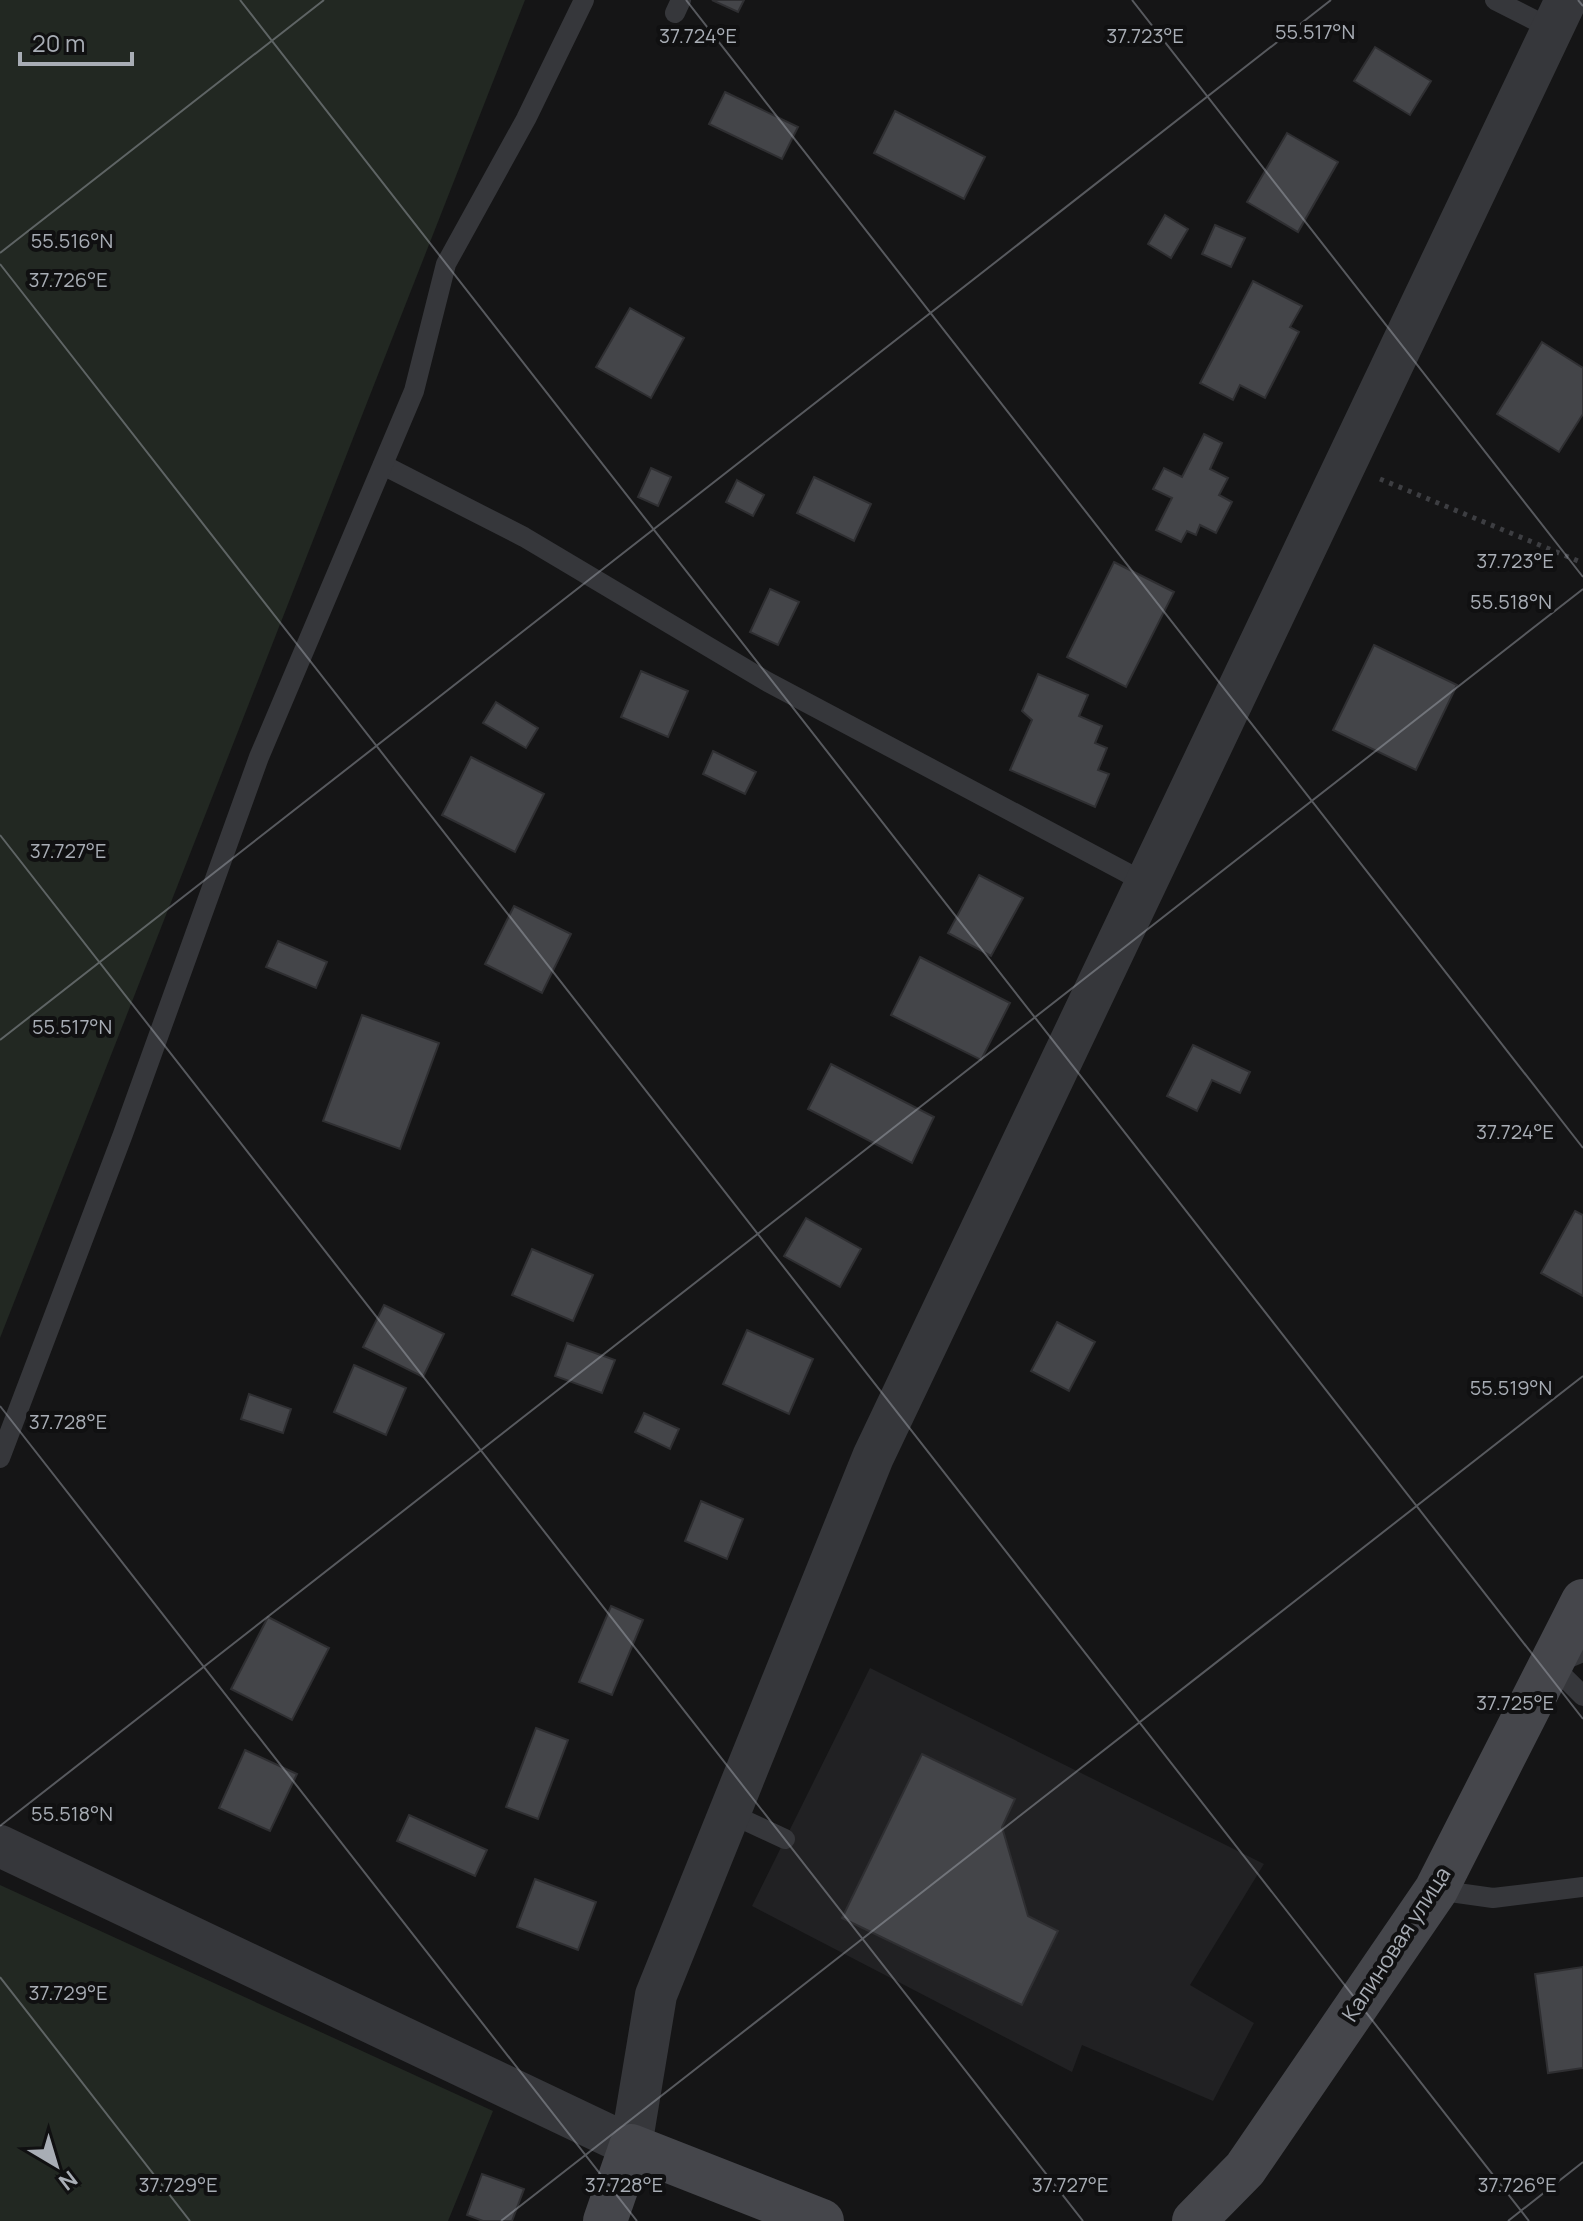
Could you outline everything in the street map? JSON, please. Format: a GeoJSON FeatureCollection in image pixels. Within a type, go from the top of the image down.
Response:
{"type":"FeatureCollection","features":[{"type":"Feature","properties":{"kind":"street"},"geometry":{"type":"LineString","coordinates":[[605,2221],[631,2146],[656,1995],[873,1457],[1559,15]]}},
{"type":"Feature","properties":{"kind":"street","name":"Калиновая улица"},"geometry":{"type":"LineString","coordinates":[[1194,2221],[1245,2169],[1436,1890],[1568,1658],[1583,1601]]}},
{"type":"Feature","properties":{"kind":"street"},"geometry":{"type":"LineString","coordinates":[[0,1846],[631,2146],[822,2221]]}},
{"type":"Feature","properties":{"kind":"lane"},"geometry":{"type":"LineString","coordinates":[[0,1458],[123,1134],[259,757],[414,391],[446,264],[526,119],[584,0]]}},
{"type":"Feature","properties":{"kind":"lane"},"geometry":{"type":"LineString","coordinates":[[1495,0],[1559,15]]}},
{"type":"Feature","properties":{"kind":"lane"},"geometry":{"type":"LineString","coordinates":[[383,465],[524,537],[766,681],[1146,883]]}},
{"type":"Feature","properties":{"kind":"lane"},"geometry":{"type":"LineString","coordinates":[[1568,1658],[1583,1696]]}},
{"type":"Feature","properties":{"kind":"lane"},"geometry":{"type":"LineString","coordinates":[[729,1813],[785,1839]]}},
{"type":"Feature","properties":{"kind":"lane"},"geometry":{"type":"LineString","coordinates":[[1436,1890],[1493,1898],[1583,1887]]}},
{"type":"Feature","properties":{"kind":"path"},"geometry":{"type":"LineString","coordinates":[[1346,465],[1583,563]]}},
{"type":"Feature","properties":{"kind":"shaded area"},"geometry":{"type":"Polygon","coordinates":[[[0,0],[525,0],[0,1338],[0,0]]]}},
{"type":"Feature","properties":{"kind":"shaded area"},"geometry":{"type":"Polygon","coordinates":[[[870,1668],[1264,1864],[1190,1985],[1254,2023],[1213,2101],[1082,2045],[1072,2072],[752,1906],[870,1668]]]}},
{"type":"Feature","properties":{"kind":"shaded area"},"geometry":{"type":"Polygon","coordinates":[[[0,1885],[493,2111],[448,2221],[0,2221],[0,1885]]]}},
{"type":"Feature","properties":{"kind":"building"},"geometry":{"type":"Polygon","coordinates":[[[712,0],[744,0],[738,12],[712,0]]]}},
{"type":"Feature","properties":{"kind":"building"},"geometry":{"type":"Polygon","coordinates":[[[1375,47],[1431,81],[1410,115],[1354,81],[1375,47]]]}},
{"type":"Feature","properties":{"kind":"building"},"geometry":{"type":"Polygon","coordinates":[[[725,92],[798,127],[782,159],[709,124],[725,92]]]}},
{"type":"Feature","properties":{"kind":"building"},"geometry":{"type":"Polygon","coordinates":[[[895,111],[985,157],[964,199],[874,153],[895,111]]]}},
{"type":"Feature","properties":{"kind":"building"},"geometry":{"type":"Polygon","coordinates":[[[1287,133],[1338,162],[1298,232],[1247,202],[1287,133]]]}},
{"type":"Feature","properties":{"kind":"building"},"geometry":{"type":"Polygon","coordinates":[[[1165,215],[1188,229],[1171,258],[1148,244],[1165,215]]]}},
{"type":"Feature","properties":{"kind":"building"},"geometry":{"type":"Polygon","coordinates":[[[1215,225],[1245,238],[1231,267],[1202,254],[1215,225]]]}},
{"type":"Feature","properties":{"kind":"building"},"geometry":{"type":"Polygon","coordinates":[[[1253,281],[1302,306],[1290,327],[1299,332],[1265,398],[1240,385],[1233,400],[1200,383],[1253,281]]]}},
{"type":"Feature","properties":{"kind":"building"},"geometry":{"type":"Polygon","coordinates":[[[630,308],[684,338],[651,398],[596,367],[630,308]]]}},
{"type":"Feature","properties":{"kind":"building"},"geometry":{"type":"Polygon","coordinates":[[[1542,342],[1583,368],[1583,414],[1559,452],[1497,414],[1542,342]]]}},
{"type":"Feature","properties":{"kind":"building"},"geometry":{"type":"Polygon","coordinates":[[[1204,434],[1222,443],[1210,469],[1228,478],[1219,495],[1232,502],[1216,533],[1200,525],[1196,535],[1187,531],[1181,542],[1156,530],[1172,498],[1153,489],[1164,468],[1182,477],[1204,434]]]}},
{"type":"Feature","properties":{"kind":"building"},"geometry":{"type":"Polygon","coordinates":[[[651,468],[671,477],[658,506],[638,497],[651,468]]]}},
{"type":"Feature","properties":{"kind":"building"},"geometry":{"type":"Polygon","coordinates":[[[814,477],[871,504],[854,541],[797,513],[814,477]]]}},
{"type":"Feature","properties":{"kind":"building"},"geometry":{"type":"Polygon","coordinates":[[[737,480],[764,495],[753,516],[726,502],[737,480]]]}},
{"type":"Feature","properties":{"kind":"building"},"geometry":{"type":"Polygon","coordinates":[[[1114,562],[1174,592],[1126,687],[1067,657],[1114,562]]]}},
{"type":"Feature","properties":{"kind":"building"},"geometry":{"type":"Polygon","coordinates":[[[770,589],[799,602],[778,645],[750,632],[770,589]]]}},
{"type":"Feature","properties":{"kind":"building"},"geometry":{"type":"Polygon","coordinates":[[[1374,645],[1457,685],[1416,770],[1333,730],[1374,645]]]}},
{"type":"Feature","properties":{"kind":"building"},"geometry":{"type":"Polygon","coordinates":[[[641,671],[688,691],[668,737],[621,717],[641,671]]]}},
{"type":"Feature","properties":{"kind":"building"},"geometry":{"type":"Polygon","coordinates":[[[1038,674],[1088,695],[1079,716],[1102,726],[1095,743],[1107,748],[1098,770],[1109,774],[1095,807],[1010,770],[1032,720],[1022,711],[1038,674]]]}},
{"type":"Feature","properties":{"kind":"building"},"geometry":{"type":"Polygon","coordinates":[[[496,702],[538,728],[526,748],[483,723],[496,702]]]}},
{"type":"Feature","properties":{"kind":"building"},"geometry":{"type":"Polygon","coordinates":[[[713,751],[756,772],[745,794],[703,774],[713,751]]]}},
{"type":"Feature","properties":{"kind":"building"},"geometry":{"type":"Polygon","coordinates":[[[471,757],[544,794],[515,852],[442,815],[471,757]]]}},
{"type":"Feature","properties":{"kind":"building"},"geometry":{"type":"Polygon","coordinates":[[[979,875],[1023,898],[991,956],[948,933],[979,875]]]}},
{"type":"Feature","properties":{"kind":"building"},"geometry":{"type":"Polygon","coordinates":[[[514,906],[571,934],[542,993],[485,964],[514,906]]]}},
{"type":"Feature","properties":{"kind":"building"},"geometry":{"type":"Polygon","coordinates":[[[278,941],[327,962],[316,988],[266,967],[278,941]]]}},
{"type":"Feature","properties":{"kind":"building"},"geometry":{"type":"Polygon","coordinates":[[[920,957],[1010,1003],[981,1060],[891,1015],[920,957]]]}},
{"type":"Feature","properties":{"kind":"building"},"geometry":{"type":"Polygon","coordinates":[[[362,1015],[439,1043],[400,1149],[323,1121],[362,1015]]]}},
{"type":"Feature","properties":{"kind":"building"},"geometry":{"type":"Polygon","coordinates":[[[1193,1045],[1250,1072],[1240,1093],[1212,1080],[1197,1111],[1167,1096],[1193,1045]]]}},
{"type":"Feature","properties":{"kind":"building"},"geometry":{"type":"Polygon","coordinates":[[[831,1064],[934,1117],[912,1163],[808,1109],[831,1064]]]}},
{"type":"Feature","properties":{"kind":"building"},"geometry":{"type":"Polygon","coordinates":[[[1575,1211],[1583,1215],[1583,1296],[1541,1273],[1575,1211]]]}},
{"type":"Feature","properties":{"kind":"building"},"geometry":{"type":"Polygon","coordinates":[[[806,1218],[861,1249],[840,1287],[784,1256],[806,1218]]]}},
{"type":"Feature","properties":{"kind":"building"},"geometry":{"type":"Polygon","coordinates":[[[532,1249],[593,1275],[573,1321],[512,1295],[532,1249]]]}},
{"type":"Feature","properties":{"kind":"building"},"geometry":{"type":"Polygon","coordinates":[[[384,1305],[444,1334],[423,1377],[363,1347],[384,1305]]]}},
{"type":"Feature","properties":{"kind":"building"},"geometry":{"type":"Polygon","coordinates":[[[1057,1322],[1095,1342],[1069,1391],[1031,1371],[1057,1322]]]}},
{"type":"Feature","properties":{"kind":"building"},"geometry":{"type":"Polygon","coordinates":[[[747,1330],[813,1359],[789,1414],[723,1384],[747,1330]]]}},
{"type":"Feature","properties":{"kind":"building"},"geometry":{"type":"Polygon","coordinates":[[[567,1343],[615,1360],[602,1393],[555,1376],[567,1343]]]}},
{"type":"Feature","properties":{"kind":"building"},"geometry":{"type":"Polygon","coordinates":[[[354,1365],[406,1388],[386,1435],[334,1412],[354,1365]]]}},
{"type":"Feature","properties":{"kind":"building"},"geometry":{"type":"Polygon","coordinates":[[[249,1394],[291,1409],[283,1433],[241,1419],[249,1394]]]}},
{"type":"Feature","properties":{"kind":"building"},"geometry":{"type":"Polygon","coordinates":[[[644,1413],[679,1429],[670,1449],[635,1432],[644,1413]]]}},
{"type":"Feature","properties":{"kind":"building"},"geometry":{"type":"Polygon","coordinates":[[[701,1501],[743,1519],[727,1559],[685,1541],[701,1501]]]}},
{"type":"Feature","properties":{"kind":"building"},"geometry":{"type":"Polygon","coordinates":[[[611,1606],[643,1620],[612,1695],[579,1682],[611,1606]]]}},
{"type":"Feature","properties":{"kind":"building"},"geometry":{"type":"Polygon","coordinates":[[[268,1617],[329,1648],[292,1720],[231,1689],[268,1617]]]}},
{"type":"Feature","properties":{"kind":"building"},"geometry":{"type":"Polygon","coordinates":[[[536,1728],[568,1740],[538,1819],[506,1807],[536,1728]]]}},
{"type":"Feature","properties":{"kind":"building"},"geometry":{"type":"Polygon","coordinates":[[[245,1750],[297,1774],[270,1831],[219,1808],[245,1750]]]}},
{"type":"Feature","properties":{"kind":"building"},"geometry":{"type":"Polygon","coordinates":[[[922,1754],[1015,1799],[1002,1827],[1028,1916],[1058,1931],[1022,2005],[842,1918],[922,1754]]]}},
{"type":"Feature","properties":{"kind":"building"},"geometry":{"type":"Polygon","coordinates":[[[409,1815],[487,1850],[475,1876],[397,1841],[409,1815]]]}},
{"type":"Feature","properties":{"kind":"building"},"geometry":{"type":"Polygon","coordinates":[[[535,1879],[596,1902],[578,1950],[517,1927],[535,1879]]]}},
{"type":"Feature","properties":{"kind":"building"},"geometry":{"type":"Polygon","coordinates":[[[1583,1967],[1583,2068],[1548,2073],[1535,1974],[1583,1967]]]}},
{"type":"Feature","properties":{"kind":"building"},"geometry":{"type":"Polygon","coordinates":[[[482,2174],[524,2189],[512,2221],[483,2221],[467,2215],[482,2174]]]}}]}
